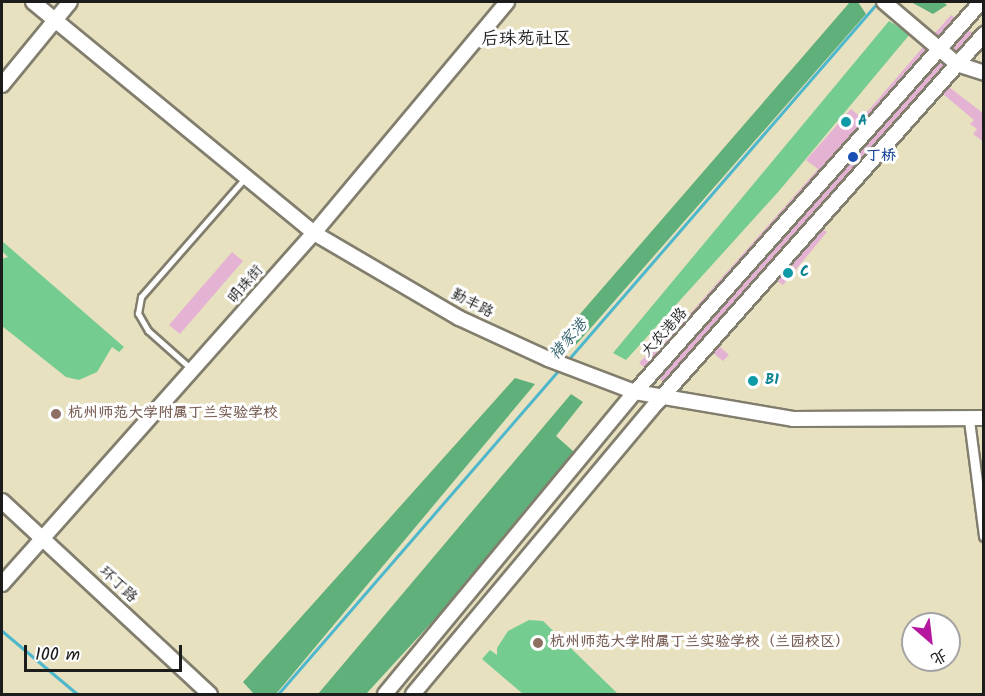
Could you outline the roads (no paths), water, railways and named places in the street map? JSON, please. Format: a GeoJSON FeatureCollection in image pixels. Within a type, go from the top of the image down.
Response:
{"type":"FeatureCollection","features":[{"type":"Feature","properties":{"kind":"main road","name":"勤丰路"},"geometry":{"type":"LineString","coordinates":[[33,2],[314,233],[459,318],[548,359],[635,392],[793,419],[969,420],[984,418]]}},
{"type":"Feature","properties":{"kind":"main road"},"geometry":{"type":"LineString","coordinates":[[2,85],[57,21],[70,2]]}},
{"type":"Feature","properties":{"kind":"main road","name":"明珠街"},"geometry":{"type":"LineString","coordinates":[[2,584],[314,233],[507,2]]}},
{"type":"Feature","properties":{"kind":"main road"},"geometry":{"type":"LineString","coordinates":[[885,2],[957,64],[984,73]]}},
{"type":"Feature","properties":{"kind":"main road","name":"大农港路"},"geometry":{"type":"LineString","coordinates":[[385,694],[635,392],[981,2]]}},
{"type":"Feature","properties":{"kind":"main road"},"geometry":{"type":"LineString","coordinates":[[413,694],[661,398],[984,34]]}},
{"type":"Feature","properties":{"kind":"main road","name":"环丁路"},"geometry":{"type":"LineString","coordinates":[[2,501],[210,694]]}},
{"type":"Feature","properties":{"kind":"street"},"geometry":{"type":"LineString","coordinates":[[969,420],[984,536]]}},
{"type":"Feature","properties":{"kind":"lane"},"geometry":{"type":"LineString","coordinates":[[193,371],[148,331],[138,314],[141,297],[246,176]]}},
{"type":"Feature","properties":{"kind":"waterway","name":"褚家港"},"geometry":{"type":"LineString","coordinates":[[567,361],[878,2]]}},
{"type":"Feature","properties":{"kind":"waterway","name":"褚家港"},"geometry":{"type":"LineString","coordinates":[[278,694],[560,368]]}},
{"type":"Feature","properties":{"kind":"waterway"},"geometry":{"type":"LineString","coordinates":[[2,631],[77,694]]}},
{"type":"Feature","properties":{"kind":"place","name":"A"},"geometry":{"type":"Point","coordinates":[846,122]}},
{"type":"Feature","properties":{"kind":"place","name":"丁桥"},"geometry":{"type":"Point","coordinates":[853,157]}},
{"type":"Feature","properties":{"kind":"place","name":"C"},"geometry":{"type":"Point","coordinates":[788,273]}},
{"type":"Feature","properties":{"kind":"place","name":"B1"},"geometry":{"type":"Point","coordinates":[753,381]}},
{"type":"Feature","properties":{"kind":"place","name":"杭州师范大学附属丁兰实验学校"},"geometry":{"type":"Point","coordinates":[56,414]}},
{"type":"Feature","properties":{"kind":"place","name":"杭州师范大学附属丁兰实验学校（兰园校区）"},"geometry":{"type":"Point","coordinates":[538,643]}},
{"type":"Feature","properties":{"kind":"district","name":"后珠苑社区"},"geometry":{"type":"Point","coordinates":[526,40]}}]}
